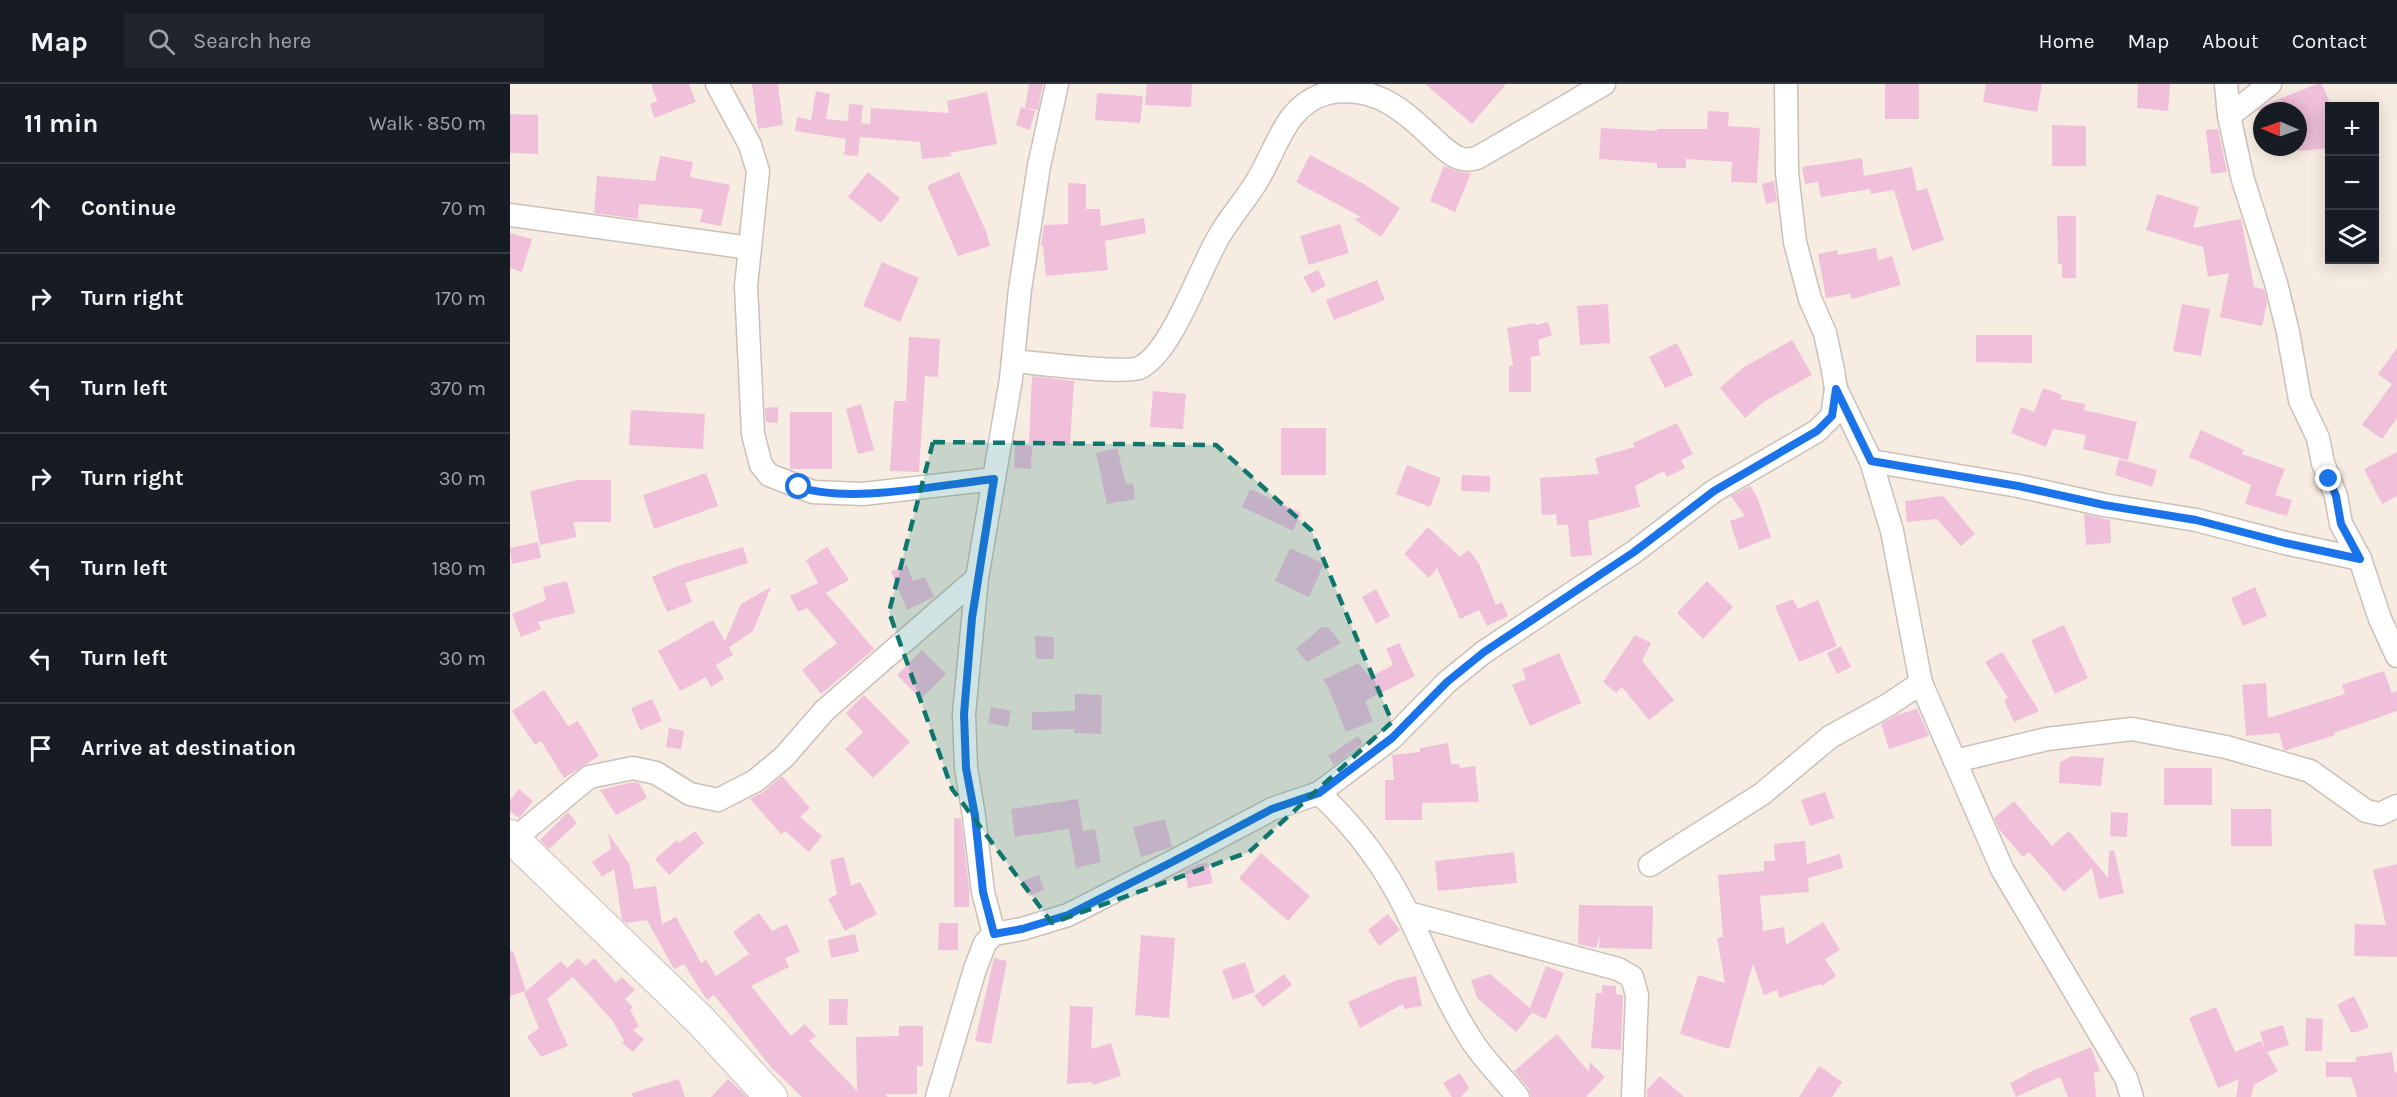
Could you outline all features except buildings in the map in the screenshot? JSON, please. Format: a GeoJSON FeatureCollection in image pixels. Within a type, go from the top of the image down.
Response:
{"type":"FeatureCollection","features":[{"type":"Feature","properties":{"kind":"main road"},"geometry":{"type":"LineString","coordinates":[[512,838],[701,1021],[771,1097]]}},
{"type":"Feature","properties":{"kind":"street"},"geometry":{"type":"LineString","coordinates":[[717,84],[750,145],[758,171],[746,286],[753,434],[760,465],[769,475],[813,492],[863,494],[994,479]]}},
{"type":"Feature","properties":{"kind":"street"},"geometry":{"type":"LineString","coordinates":[[994,934],[983,892],[975,816],[966,768],[964,714],[977,578],[1013,361],[1020,289],[1039,166],[1057,84]]}},
{"type":"Feature","properties":{"kind":"street"},"geometry":{"type":"LineString","coordinates":[[1013,361],[1105,369],[1138,369],[1152,360],[1178,318],[1220,234],[1257,181],[1291,116],[1311,98],[1347,89],[1376,93],[1406,112],[1452,155],[1464,159],[1477,158],[1604,84]]}},
{"type":"Feature","properties":{"kind":"street"},"geometry":{"type":"LineString","coordinates":[[1786,84],[1787,173],[1795,242],[1810,299],[1825,333],[1836,389],[1871,461],[1892,531],[1921,683],[2002,869],[2126,1078],[2132,1097]]}},
{"type":"Feature","properties":{"kind":"street"},"geometry":{"type":"LineString","coordinates":[[2226,84],[2229,116],[2243,180],[2276,283],[2286,322],[2300,400],[2318,438],[2323,463],[2336,496],[2341,524],[2360,559],[2380,619],[2397,656]]}},
{"type":"Feature","properties":{"kind":"street"},"geometry":{"type":"LineString","coordinates":[[2229,116],[2270,84]]}},
{"type":"Feature","properties":{"kind":"street"},"geometry":{"type":"LineString","coordinates":[[510,215],[750,248]]}},
{"type":"Feature","properties":{"kind":"street"},"geometry":{"type":"LineString","coordinates":[[937,1097],[975,969],[985,943],[994,934],[1022,929],[1068,915],[1272,809],[1319,793],[1392,738],[1447,682],[1484,652],[1634,552],[1714,491],[1817,431],[1832,416],[1836,389]]}},
{"type":"Feature","properties":{"kind":"street"},"geometry":{"type":"LineString","coordinates":[[1871,461],[2196,520],[2360,559]]}},
{"type":"Feature","properties":{"kind":"street"},"geometry":{"type":"LineString","coordinates":[[512,838],[589,777],[633,768],[656,773],[690,794],[718,800],[755,781],[784,757],[825,710],[977,578]]}},
{"type":"Feature","properties":{"kind":"street"},"geometry":{"type":"LineString","coordinates":[[1650,865],[1762,794],[1830,737],[1888,705],[1921,683]]}},
{"type":"Feature","properties":{"kind":"street"},"geometry":{"type":"LineString","coordinates":[[1954,761],[2047,739],[2132,729],[2226,747],[2310,771],[2366,811],[2380,814],[2397,806]]}},
{"type":"Feature","properties":{"kind":"street"},"geometry":{"type":"LineString","coordinates":[[1319,793],[1341,813],[1367,846],[1392,884],[1475,1045],[1518,1097]]}},
{"type":"Feature","properties":{"kind":"street"},"geometry":{"type":"LineString","coordinates":[[1408,914],[1618,969],[1632,978],[1637,995],[1633,1097]]}},
{"type":"Feature","properties":{"kind":"highlighted area"},"geometry":{"type":"Polygon","coordinates":[[[933,442],[1216,445],[1311,530],[1392,722],[1249,852],[1052,923],[952,789],[889,612],[933,442]]]}},
{"type":"Feature","properties":{"kind":"route"},"geometry":{"type":"LineString","coordinates":[[799,487],[813,492],[863,494],[994,479],[977,578],[964,714],[966,768],[975,816],[983,892],[994,934],[1022,929],[1068,915],[1272,809],[1319,793],[1392,738],[1447,682],[1484,652],[1634,552],[1714,491],[1817,431],[1832,416],[1836,389],[1871,461],[2196,520],[2360,559],[2341,524],[2336,496],[2329,479]]}}]}
